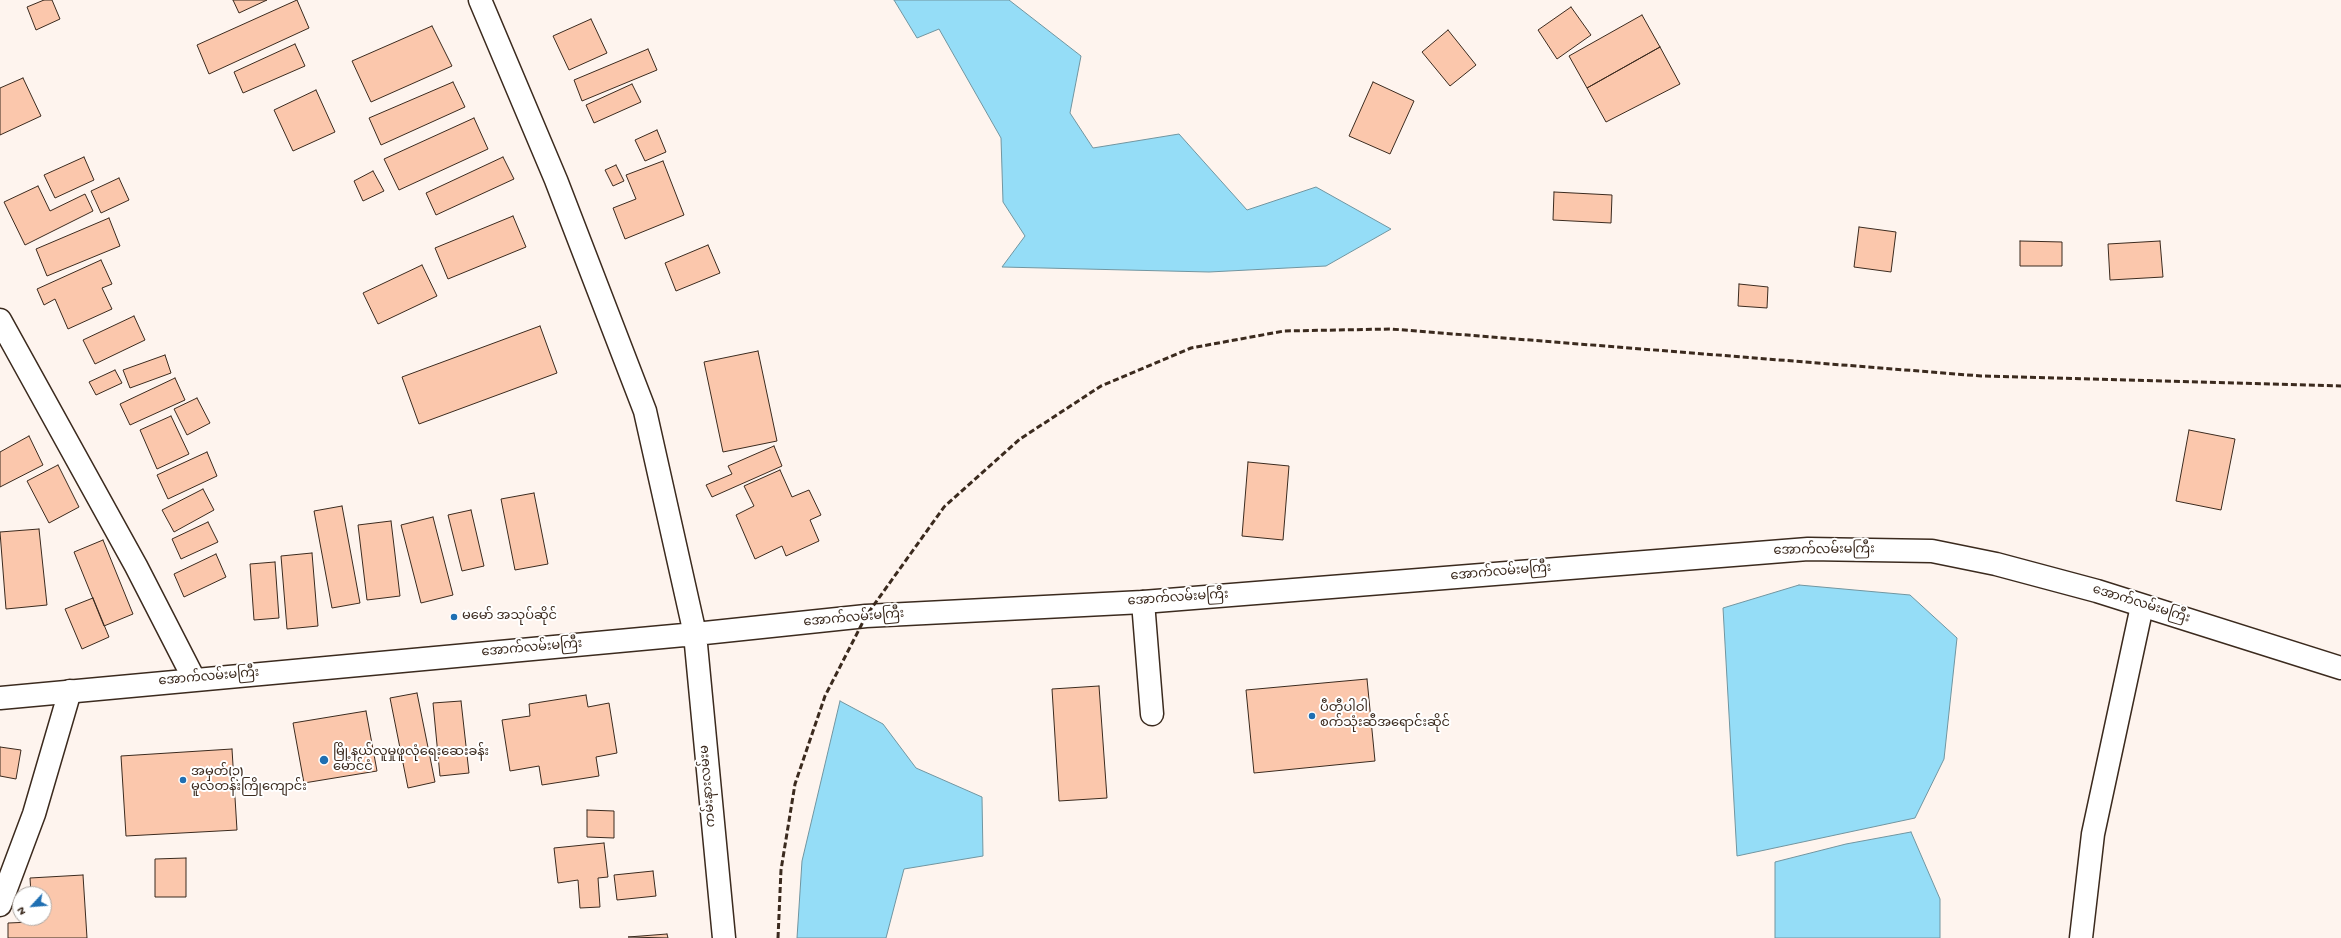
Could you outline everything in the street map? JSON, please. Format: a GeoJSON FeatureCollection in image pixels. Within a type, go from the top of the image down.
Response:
{"type":"FeatureCollection","features":[{"type":"Feature","properties":{"kind":"main road","name":"ကမ်းနားလမ်းမ"},"geometry":{"type":"LineString","coordinates":[[480,0],[556,180],[645,411],[695,634],[724,938]]}},
{"type":"Feature","properties":{"kind":"main road"},"geometry":{"type":"LineString","coordinates":[[0,320],[136,566],[194,679]]}},
{"type":"Feature","properties":{"kind":"main road","name":"အောက်လမ်းမကြီး"},"geometry":{"type":"LineString","coordinates":[[0,698],[695,634],[866,616],[1143,602],[1808,549],[1932,551],[1996,564],[2142,606],[2341,668]]}},
{"type":"Feature","properties":{"kind":"main road"},"geometry":{"type":"LineString","coordinates":[[1143,602],[1152,714]]}},
{"type":"Feature","properties":{"kind":"main road"},"geometry":{"type":"LineString","coordinates":[[2081,938],[2093,834],[2142,606]]}},
{"type":"Feature","properties":{"kind":"main road"},"geometry":{"type":"LineString","coordinates":[[0,905],[34,814],[70,691]]}},
{"type":"Feature","properties":{"kind":"water"},"geometry":{"type":"Polygon","coordinates":[[[894,0],[1009,0],[1081,56],[1070,113],[1093,148],[1179,134],[1247,210],[1316,187],[1391,229],[1326,266],[1209,272],[1002,267],[1025,236],[1003,202],[1001,138],[939,29],[917,38],[894,0]]]}},
{"type":"Feature","properties":{"kind":"water"},"geometry":{"type":"Polygon","coordinates":[[[1799,585],[1910,595],[1957,638],[1944,759],[1915,818],[1737,856],[1723,608],[1799,585]]]}},
{"type":"Feature","properties":{"kind":"water"},"geometry":{"type":"Polygon","coordinates":[[[840,701],[883,724],[916,768],[982,797],[983,856],[904,869],[886,938],[797,938],[802,861],[840,701]]]}},
{"type":"Feature","properties":{"kind":"water"},"geometry":{"type":"Polygon","coordinates":[[[1911,832],[1940,899],[1940,938],[1775,938],[1775,862],[1846,844],[1911,832]]]}},
{"type":"Feature","properties":{"kind":"building"},"geometry":{"type":"Polygon","coordinates":[[[44,0],[52,0],[60,19],[36,30],[27,7],[44,0]]]}},
{"type":"Feature","properties":{"kind":"building"},"geometry":{"type":"Polygon","coordinates":[[[233,0],[267,0],[239,13],[233,0]]]}},
{"type":"Feature","properties":{"kind":"building"},"geometry":{"type":"Polygon","coordinates":[[[297,0],[309,28],[209,74],[197,45],[297,0]]]}},
{"type":"Feature","properties":{"kind":"building"},"geometry":{"type":"Polygon","coordinates":[[[1571,7],[1591,35],[1557,59],[1538,30],[1571,7]]]}},
{"type":"Feature","properties":{"kind":"building"},"geometry":{"type":"Polygon","coordinates":[[[1642,15],[1660,47],[1587,88],[1569,56],[1642,15]]]}},
{"type":"Feature","properties":{"kind":"building"},"geometry":{"type":"Polygon","coordinates":[[[591,19],[607,53],[569,70],[553,36],[591,19]]]}},
{"type":"Feature","properties":{"kind":"building"},"geometry":{"type":"Polygon","coordinates":[[[432,26],[452,66],[371,102],[352,61],[432,26]]]}},
{"type":"Feature","properties":{"kind":"building"},"geometry":{"type":"Polygon","coordinates":[[[1448,30],[1476,65],[1450,86],[1422,52],[1448,30]]]}},
{"type":"Feature","properties":{"kind":"building"},"geometry":{"type":"Polygon","coordinates":[[[295,44],[305,66],[243,93],[234,72],[295,44]]]}},
{"type":"Feature","properties":{"kind":"building"},"geometry":{"type":"Polygon","coordinates":[[[1660,47],[1680,84],[1606,122],[1587,88],[1660,47]]]}},
{"type":"Feature","properties":{"kind":"building"},"geometry":{"type":"Polygon","coordinates":[[[648,49],[657,70],[582,101],[574,80],[648,49]]]}},
{"type":"Feature","properties":{"kind":"building"},"geometry":{"type":"Polygon","coordinates":[[[23,78],[41,116],[0,135],[0,88],[23,78]]]}},
{"type":"Feature","properties":{"kind":"building"},"geometry":{"type":"Polygon","coordinates":[[[453,82],[465,107],[381,145],[369,118],[453,82]]]}},
{"type":"Feature","properties":{"kind":"building"},"geometry":{"type":"Polygon","coordinates":[[[1373,82],[1414,101],[1390,154],[1349,136],[1373,82]]]}},
{"type":"Feature","properties":{"kind":"building"},"geometry":{"type":"Polygon","coordinates":[[[632,84],[641,102],[594,123],[586,105],[632,84]]]}},
{"type":"Feature","properties":{"kind":"building"},"geometry":{"type":"Polygon","coordinates":[[[316,90],[335,132],[293,151],[274,110],[316,90]]]}},
{"type":"Feature","properties":{"kind":"building"},"geometry":{"type":"Polygon","coordinates":[[[474,118],[488,149],[399,190],[384,159],[474,118]]]}},
{"type":"Feature","properties":{"kind":"building"},"geometry":{"type":"Polygon","coordinates":[[[657,130],[666,152],[645,161],[635,140],[657,130]]]}},
{"type":"Feature","properties":{"kind":"building"},"geometry":{"type":"Polygon","coordinates":[[[84,157],[94,180],[55,198],[44,175],[84,157]]]}},
{"type":"Feature","properties":{"kind":"building"},"geometry":{"type":"Polygon","coordinates":[[[503,157],[514,179],[436,215],[426,193],[503,157]]]}},
{"type":"Feature","properties":{"kind":"building"},"geometry":{"type":"Polygon","coordinates":[[[663,161],[684,215],[625,239],[613,208],[636,199],[626,175],[663,161]]]}},
{"type":"Feature","properties":{"kind":"building"},"geometry":{"type":"Polygon","coordinates":[[[616,165],[624,181],[613,186],[605,170],[616,165]]]}},
{"type":"Feature","properties":{"kind":"building"},"geometry":{"type":"Polygon","coordinates":[[[373,171],[384,191],[363,201],[354,181],[373,171]]]}},
{"type":"Feature","properties":{"kind":"building"},"geometry":{"type":"Polygon","coordinates":[[[119,178],[129,200],[101,213],[91,191],[119,178]]]}},
{"type":"Feature","properties":{"kind":"building"},"geometry":{"type":"Polygon","coordinates":[[[38,186],[50,211],[85,194],[93,211],[25,245],[4,202],[38,186]]]}},
{"type":"Feature","properties":{"kind":"building"},"geometry":{"type":"Polygon","coordinates":[[[1554,192],[1612,195],[1611,223],[1553,220],[1554,192]]]}},
{"type":"Feature","properties":{"kind":"building"},"geometry":{"type":"Polygon","coordinates":[[[513,216],[526,247],[448,279],[435,248],[513,216]]]}},
{"type":"Feature","properties":{"kind":"building"},"geometry":{"type":"Polygon","coordinates":[[[109,218],[120,246],[47,276],[36,249],[109,218]]]}},
{"type":"Feature","properties":{"kind":"building"},"geometry":{"type":"Polygon","coordinates":[[[1859,227],[1896,232],[1891,272],[1854,267],[1859,227]]]}},
{"type":"Feature","properties":{"kind":"building"},"geometry":{"type":"Polygon","coordinates":[[[2020,241],[2062,242],[2062,266],[2020,266],[2020,241]]]}},
{"type":"Feature","properties":{"kind":"building"},"geometry":{"type":"Polygon","coordinates":[[[2160,241],[2163,277],[2110,280],[2108,244],[2160,241]]]}},
{"type":"Feature","properties":{"kind":"building"},"geometry":{"type":"Polygon","coordinates":[[[708,245],[720,273],[676,291],[665,263],[708,245]]]}},
{"type":"Feature","properties":{"kind":"building"},"geometry":{"type":"Polygon","coordinates":[[[101,260],[112,284],[102,288],[112,309],[68,329],[55,299],[44,305],[37,289],[101,260]]]}},
{"type":"Feature","properties":{"kind":"building"},"geometry":{"type":"Polygon","coordinates":[[[422,265],[437,296],[378,324],[363,293],[422,265]]]}},
{"type":"Feature","properties":{"kind":"building"},"geometry":{"type":"Polygon","coordinates":[[[1739,284],[1768,287],[1767,308],[1738,306],[1739,284]]]}},
{"type":"Feature","properties":{"kind":"building"},"geometry":{"type":"Polygon","coordinates":[[[134,316],[145,340],[95,364],[83,340],[134,316]]]}},
{"type":"Feature","properties":{"kind":"building"},"geometry":{"type":"Polygon","coordinates":[[[540,326],[557,373],[419,424],[402,377],[540,326]]]}},
{"type":"Feature","properties":{"kind":"building"},"geometry":{"type":"Polygon","coordinates":[[[758,351],[777,441],[723,452],[704,362],[758,351]]]}},
{"type":"Feature","properties":{"kind":"building"},"geometry":{"type":"Polygon","coordinates":[[[165,355],[171,373],[130,388],[123,370],[165,355]]]}},
{"type":"Feature","properties":{"kind":"building"},"geometry":{"type":"Polygon","coordinates":[[[115,370],[122,383],[96,395],[89,382],[115,370]]]}},
{"type":"Feature","properties":{"kind":"building"},"geometry":{"type":"Polygon","coordinates":[[[175,378],[185,400],[130,425],[120,404],[175,378]]]}},
{"type":"Feature","properties":{"kind":"building"},"geometry":{"type":"Polygon","coordinates":[[[197,398],[210,423],[187,435],[174,409],[197,398]]]}},
{"type":"Feature","properties":{"kind":"building"},"geometry":{"type":"Polygon","coordinates":[[[171,416],[189,454],[157,469],[140,430],[171,416]]]}},
{"type":"Feature","properties":{"kind":"building"},"geometry":{"type":"Polygon","coordinates":[[[2189,430],[2235,439],[2221,510],[2176,501],[2189,430]]]}},
{"type":"Feature","properties":{"kind":"building"},"geometry":{"type":"Polygon","coordinates":[[[29,436],[43,465],[0,487],[0,452],[29,436]]]}},
{"type":"Feature","properties":{"kind":"building"},"geometry":{"type":"Polygon","coordinates":[[[774,446],[782,466],[712,497],[706,485],[732,474],[728,466],[774,446]]]}},
{"type":"Feature","properties":{"kind":"building"},"geometry":{"type":"Polygon","coordinates":[[[207,452],[217,476],[168,499],[157,475],[207,452]]]}},
{"type":"Feature","properties":{"kind":"building"},"geometry":{"type":"Polygon","coordinates":[[[1248,462],[1289,466],[1283,540],[1242,536],[1248,462]]]}},
{"type":"Feature","properties":{"kind":"building"},"geometry":{"type":"Polygon","coordinates":[[[58,465],[79,507],[49,523],[27,481],[58,465]]]}},
{"type":"Feature","properties":{"kind":"building"},"geometry":{"type":"Polygon","coordinates":[[[780,470],[792,497],[809,490],[821,515],[810,520],[819,541],[786,556],[782,546],[755,559],[736,515],[754,506],[744,486],[780,470]]]}},
{"type":"Feature","properties":{"kind":"building"},"geometry":{"type":"Polygon","coordinates":[[[203,489],[214,510],[174,532],[162,510],[203,489]]]}},
{"type":"Feature","properties":{"kind":"building"},"geometry":{"type":"Polygon","coordinates":[[[534,493],[548,564],[515,570],[501,499],[534,493]]]}},
{"type":"Feature","properties":{"kind":"building"},"geometry":{"type":"Polygon","coordinates":[[[342,506],[360,603],[332,608],[314,511],[342,506]]]}},
{"type":"Feature","properties":{"kind":"building"},"geometry":{"type":"Polygon","coordinates":[[[471,510],[484,566],[462,571],[448,515],[471,510]]]}},
{"type":"Feature","properties":{"kind":"building"},"geometry":{"type":"Polygon","coordinates":[[[433,517],[453,595],[421,603],[401,525],[433,517]]]}},
{"type":"Feature","properties":{"kind":"building"},"geometry":{"type":"Polygon","coordinates":[[[391,521],[400,596],[367,600],[358,525],[391,521]]]}},
{"type":"Feature","properties":{"kind":"building"},"geometry":{"type":"Polygon","coordinates":[[[208,522],[218,542],[181,559],[172,539],[208,522]]]}},
{"type":"Feature","properties":{"kind":"building"},"geometry":{"type":"Polygon","coordinates":[[[39,529],[47,605],[6,609],[0,532],[39,529]]]}},
{"type":"Feature","properties":{"kind":"building"},"geometry":{"type":"Polygon","coordinates":[[[103,540],[133,614],[104,626],[74,552],[103,540]]]}},
{"type":"Feature","properties":{"kind":"building"},"geometry":{"type":"Polygon","coordinates":[[[312,553],[318,626],[287,629],[281,556],[312,553]]]}},
{"type":"Feature","properties":{"kind":"building"},"geometry":{"type":"Polygon","coordinates":[[[216,554],[226,577],[184,597],[174,574],[216,554]]]}},
{"type":"Feature","properties":{"kind":"building"},"geometry":{"type":"Polygon","coordinates":[[[275,562],[279,618],[254,620],[250,564],[275,562]]]}},
{"type":"Feature","properties":{"kind":"building"},"geometry":{"type":"Polygon","coordinates":[[[93,598],[109,637],[82,649],[65,609],[93,598]]]}},
{"type":"Feature","properties":{"kind":"building"},"geometry":{"type":"Polygon","coordinates":[[[1367,679],[1375,761],[1254,773],[1246,690],[1367,679]]]}},
{"type":"Feature","properties":{"kind":"building"},"geometry":{"type":"Polygon","coordinates":[[[1099,686],[1107,798],[1059,801],[1052,689],[1099,686]]]}},
{"type":"Feature","properties":{"kind":"building"},"geometry":{"type":"Polygon","coordinates":[[[417,693],[435,782],[408,788],[390,698],[417,693]]]}},
{"type":"Feature","properties":{"kind":"building"},"geometry":{"type":"Polygon","coordinates":[[[586,695],[588,707],[609,703],[617,753],[596,757],[599,776],[542,785],[539,766],[510,771],[502,720],[530,716],[529,704],[586,695]]]}},
{"type":"Feature","properties":{"kind":"building"},"geometry":{"type":"Polygon","coordinates":[[[461,701],[469,773],[440,776],[433,703],[461,701]]]}},
{"type":"Feature","properties":{"kind":"building"},"geometry":{"type":"Polygon","coordinates":[[[366,711],[377,771],[304,783],[293,723],[366,711]]]}},
{"type":"Feature","properties":{"kind":"building"},"geometry":{"type":"Polygon","coordinates":[[[0,747],[21,750],[16,779],[0,776],[0,747]]]}},
{"type":"Feature","properties":{"kind":"building"},"geometry":{"type":"Polygon","coordinates":[[[232,749],[237,830],[126,836],[121,756],[232,749]]]}},
{"type":"Feature","properties":{"kind":"building"},"geometry":{"type":"Polygon","coordinates":[[[587,810],[614,811],[614,838],[587,837],[587,810]]]}},
{"type":"Feature","properties":{"kind":"building"},"geometry":{"type":"Polygon","coordinates":[[[604,843],[608,877],[598,878],[600,907],[580,908],[578,880],[558,883],[554,848],[604,843]]]}},
{"type":"Feature","properties":{"kind":"building"},"geometry":{"type":"Polygon","coordinates":[[[186,858],[186,897],[155,897],[155,859],[186,858]]]}},
{"type":"Feature","properties":{"kind":"building"},"geometry":{"type":"Polygon","coordinates":[[[653,871],[656,896],[617,900],[614,875],[653,871]]]}},
{"type":"Feature","properties":{"kind":"building"},"geometry":{"type":"Polygon","coordinates":[[[83,875],[87,938],[8,938],[8,923],[12,923],[12,926],[52,926],[52,886],[30,886],[30,878],[83,875]]]}},
{"type":"Feature","properties":{"kind":"building"},"geometry":{"type":"Polygon","coordinates":[[[667,934],[668,938],[628,937],[667,934]]]}},
{"type":"Feature","properties":{"kind":"railway"},"geometry":{"type":"LineString","coordinates":[[778,938],[781,870],[795,784],[825,696],[866,616],[944,507],[1020,439],[1101,386],[1191,348],[1284,331],[1391,329],[1981,376],[2341,386]]}},
{"type":"Feature","properties":{"kind":"place","name":"မမော် အသုပ်ဆိုင်"},"geometry":{"type":"Point","coordinates":[454,617]}},
{"type":"Feature","properties":{"kind":"place","name":"ပီတီပါဝါ စက်သုံးဆီအရောင်းဆိုင်"},"geometry":{"type":"Point","coordinates":[1312,716]}},
{"type":"Feature","properties":{"kind":"place","name":"မြို့နယ်လူမှုဖူလုံရေးဆေးခန်း မောင်ငံ"},"geometry":{"type":"Point","coordinates":[324,760]}},
{"type":"Feature","properties":{"kind":"place","name":"အမှတ်(၃) မူလတန်းကြိုကျောင်း"},"geometry":{"type":"Point","coordinates":[183,780]}}]}
